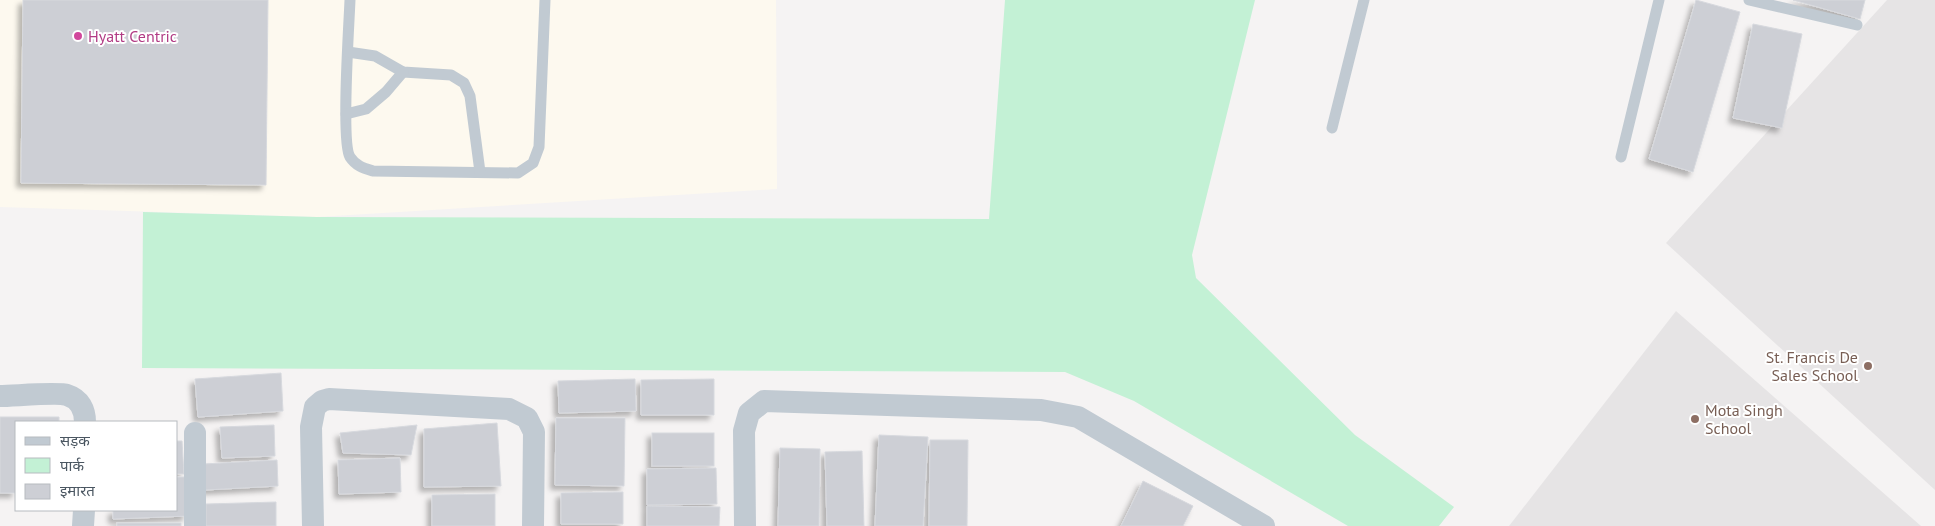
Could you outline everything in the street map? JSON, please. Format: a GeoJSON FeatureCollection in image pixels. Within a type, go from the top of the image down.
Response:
{"type":"FeatureCollection","features":[{"type":"Feature","properties":{"kind":"street"},"geometry":{"type":"LineString","coordinates":[[0,396],[66,394],[78,402],[85,413],[84,421]]}},
{"type":"Feature","properties":{"kind":"street"},"geometry":{"type":"LineString","coordinates":[[313,526],[311,427],[315,408],[322,401],[329,399],[508,409],[527,418],[534,432],[533,526]]}},
{"type":"Feature","properties":{"kind":"street"},"geometry":{"type":"LineString","coordinates":[[745,526],[744,431],[749,413],[764,401],[1041,410],[1078,417],[1253,523]]}},
{"type":"Feature","properties":{"kind":"street"},"geometry":{"type":"LineString","coordinates":[[195,526],[196,433]]}},
{"type":"Feature","properties":{"kind":"street"},"geometry":{"type":"LineString","coordinates":[[84,511],[84,526]]}},
{"type":"Feature","properties":{"kind":"lane"},"geometry":{"type":"LineString","coordinates":[[350,0],[346,114],[349,156],[360,168],[372,171],[480,172],[518,172],[533,163],[539,147],[545,0]]}},
{"type":"Feature","properties":{"kind":"lane"},"geometry":{"type":"LineString","coordinates":[[1332,128],[1364,0]]}},
{"type":"Feature","properties":{"kind":"lane"},"geometry":{"type":"LineString","coordinates":[[1621,157],[1660,0]]}},
{"type":"Feature","properties":{"kind":"lane"},"geometry":{"type":"LineString","coordinates":[[1749,0],[1857,25]]}},
{"type":"Feature","properties":{"kind":"lane"},"geometry":{"type":"LineString","coordinates":[[348,52],[375,56],[403,72],[451,76],[464,83],[470,96],[480,172]]}},
{"type":"Feature","properties":{"kind":"lane"},"geometry":{"type":"LineString","coordinates":[[346,114],[366,109],[386,92],[403,72]]}},
{"type":"Feature","properties":{"kind":"shaded area"},"geometry":{"type":"Polygon","coordinates":[[[0,0],[776,0],[777,189],[317,217],[0,207],[0,0]]]}},
{"type":"Feature","properties":{"kind":"shaded area","name":"St. Francis De Sales School"},"geometry":{"type":"Polygon","coordinates":[[[1887,0],[1935,0],[1935,490],[1666,243],[1887,0]]]}},
{"type":"Feature","properties":{"kind":"shaded area","name":"Mota Singh School"},"geometry":{"type":"Polygon","coordinates":[[[1676,311],[1921,526],[1509,526],[1676,311]]]}},
{"type":"Feature","properties":{"kind":"green space"},"geometry":{"type":"Polygon","coordinates":[[[1005,0],[1255,0],[1192,255],[1196,278],[1355,435],[1454,507],[1439,526],[1348,526],[1134,401],[1065,372],[142,368],[143,212],[317,217],[989,219],[1005,0]]]}},
{"type":"Feature","properties":{"kind":"building"},"geometry":{"type":"Polygon","coordinates":[[[23,0],[268,0],[266,185],[21,183],[23,0]]]}},
{"type":"Feature","properties":{"kind":"building"},"geometry":{"type":"Polygon","coordinates":[[[1696,0],[1740,12],[1693,172],[1649,159],[1696,0]]]}},
{"type":"Feature","properties":{"kind":"building"},"geometry":{"type":"Polygon","coordinates":[[[1793,0],[1865,0],[1860,19],[1793,0]]]}},
{"type":"Feature","properties":{"kind":"building"},"geometry":{"type":"Polygon","coordinates":[[[1753,24],[1802,34],[1782,128],[1733,118],[1753,24]]]}},
{"type":"Feature","properties":{"kind":"building"},"geometry":{"type":"Polygon","coordinates":[[[281,373],[283,411],[198,417],[195,379],[281,373]]]}},
{"type":"Feature","properties":{"kind":"building"},"geometry":{"type":"Polygon","coordinates":[[[635,379],[636,411],[559,413],[558,381],[635,379]]]}},
{"type":"Feature","properties":{"kind":"building"},"geometry":{"type":"Polygon","coordinates":[[[714,379],[714,415],[641,415],[641,380],[714,379]]]}},
{"type":"Feature","properties":{"kind":"building"},"geometry":{"type":"Polygon","coordinates":[[[0,417],[59,417],[59,421],[15,421],[15,493],[0,493],[0,417]]]}},
{"type":"Feature","properties":{"kind":"building"},"geometry":{"type":"Polygon","coordinates":[[[556,418],[625,418],[624,486],[555,485],[556,418]]]}},
{"type":"Feature","properties":{"kind":"building"},"geometry":{"type":"Polygon","coordinates":[[[497,423],[501,486],[424,487],[424,429],[497,423]]]}},
{"type":"Feature","properties":{"kind":"building"},"geometry":{"type":"Polygon","coordinates":[[[274,425],[275,456],[222,458],[220,427],[274,425]]]}},
{"type":"Feature","properties":{"kind":"building"},"geometry":{"type":"Polygon","coordinates":[[[417,425],[411,455],[343,453],[340,433],[417,425]]]}},
{"type":"Feature","properties":{"kind":"building"},"geometry":{"type":"Polygon","coordinates":[[[652,433],[714,433],[714,466],[652,466],[652,433]]]}},
{"type":"Feature","properties":{"kind":"building"},"geometry":{"type":"Polygon","coordinates":[[[879,435],[928,437],[923,526],[875,526],[879,435]]]}},
{"type":"Feature","properties":{"kind":"building"},"geometry":{"type":"Polygon","coordinates":[[[930,440],[968,440],[967,526],[929,526],[930,440]]]}},
{"type":"Feature","properties":{"kind":"building"},"geometry":{"type":"Polygon","coordinates":[[[178,441],[182,441],[184,474],[178,474],[178,441]]]}},
{"type":"Feature","properties":{"kind":"building"},"geometry":{"type":"Polygon","coordinates":[[[780,448],[820,449],[819,526],[778,526],[780,448]]]}},
{"type":"Feature","properties":{"kind":"building"},"geometry":{"type":"Polygon","coordinates":[[[862,451],[864,526],[827,526],[825,452],[862,451]]]}},
{"type":"Feature","properties":{"kind":"building"},"geometry":{"type":"Polygon","coordinates":[[[400,458],[401,492],[339,494],[338,460],[400,458]]]}},
{"type":"Feature","properties":{"kind":"building"},"geometry":{"type":"Polygon","coordinates":[[[277,460],[278,486],[205,490],[203,464],[277,460]]]}},
{"type":"Feature","properties":{"kind":"building"},"geometry":{"type":"Polygon","coordinates":[[[716,468],[717,504],[647,505],[647,469],[716,468]]]}},
{"type":"Feature","properties":{"kind":"building"},"geometry":{"type":"Polygon","coordinates":[[[178,477],[186,477],[187,516],[113,519],[113,511],[178,511],[178,477]]]}},
{"type":"Feature","properties":{"kind":"building"},"geometry":{"type":"Polygon","coordinates":[[[1143,481],[1193,506],[1183,526],[1121,526],[1143,481]]]}},
{"type":"Feature","properties":{"kind":"building"},"geometry":{"type":"Polygon","coordinates":[[[623,492],[623,524],[561,524],[561,493],[623,492]]]}},
{"type":"Feature","properties":{"kind":"building"},"geometry":{"type":"Polygon","coordinates":[[[495,494],[495,526],[432,526],[432,495],[495,494]]]}},
{"type":"Feature","properties":{"kind":"building"},"geometry":{"type":"Polygon","coordinates":[[[276,502],[276,526],[206,526],[206,504],[276,502]]]}},
{"type":"Feature","properties":{"kind":"building"},"geometry":{"type":"Polygon","coordinates":[[[647,506],[720,507],[719,526],[647,526],[647,506]]]}},
{"type":"Feature","properties":{"kind":"building"},"geometry":{"type":"Polygon","coordinates":[[[117,523],[181,523],[181,526],[117,526],[117,523]]]}},
{"type":"Feature","properties":{"kind":"place","name":"Hyatt Centric"},"geometry":{"type":"Point","coordinates":[78,36]}},
{"type":"Feature","properties":{"kind":"place","name":"St. Francis De Sales School"},"geometry":{"type":"Point","coordinates":[1868,366]}},
{"type":"Feature","properties":{"kind":"place","name":"Mota Singh School"},"geometry":{"type":"Point","coordinates":[1695,419]}}]}
